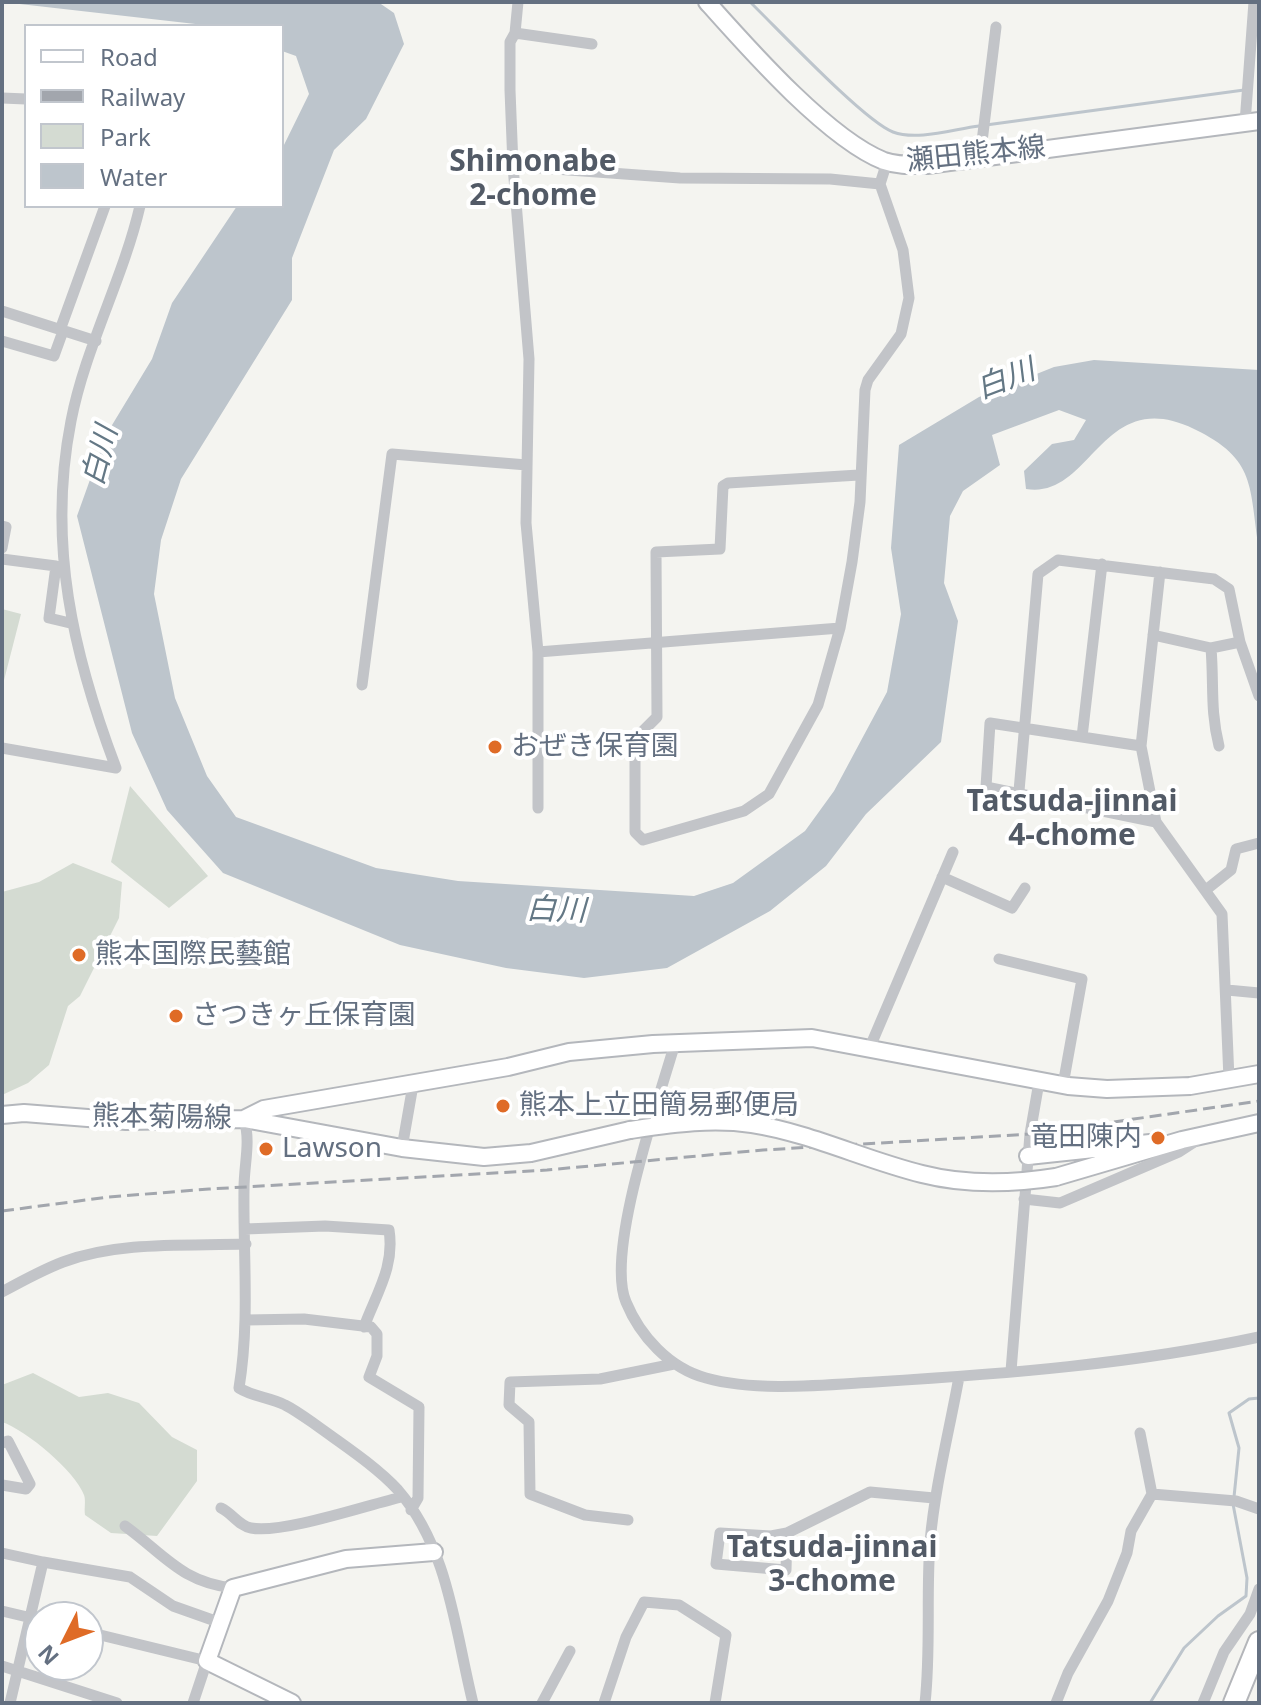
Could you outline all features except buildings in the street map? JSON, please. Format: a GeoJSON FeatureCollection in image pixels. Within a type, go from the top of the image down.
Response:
{"type":"FeatureCollection","features":[{"type":"Feature","properties":{"kind":"highway"},"geometry":{"type":"LineString","coordinates":[[1234,1703],[1259,1642]]}},
{"type":"Feature","properties":{"kind":"highway"},"geometry":{"type":"LineString","coordinates":[[1246,1703],[1259,1672]]}},
{"type":"Feature","properties":{"kind":"main road","name":"瀬田熊本線"},"geometry":{"type":"LineString","coordinates":[[707,2],[798,96],[861,150],[887,162],[927,165],[1252,122]]}},
{"type":"Feature","properties":{"kind":"main road"},"geometry":{"type":"LineString","coordinates":[[244,1119],[264,1109],[413,1085],[569,1052],[675,1043],[812,1038],[1039,1082],[1107,1089],[1190,1086],[1259,1074]]}},
{"type":"Feature","properties":{"kind":"main road","name":"熊本菊陽線"},"geometry":{"type":"LineString","coordinates":[[2,1115],[24,1113],[126,1121],[244,1119],[402,1148],[484,1157],[531,1153],[630,1130],[690,1121],[753,1124],[953,1180],[1002,1182],[1056,1177],[1182,1140],[1259,1123]]}},
{"type":"Feature","properties":{"kind":"main road"},"geometry":{"type":"LineString","coordinates":[[1028,1156],[1182,1140]]}},
{"type":"Feature","properties":{"kind":"main road"},"geometry":{"type":"LineString","coordinates":[[292,1703],[207,1661],[233,1588],[346,1559],[434,1552]]}},
{"type":"Feature","properties":{"kind":"street"},"geometry":{"type":"LineString","coordinates":[[518,2],[515,33],[510,42],[513,166],[529,359],[526,523],[538,652],[538,808]]}},
{"type":"Feature","properties":{"kind":"street"},"geometry":{"type":"LineString","coordinates":[[1252,122],[1254,2]]}},
{"type":"Feature","properties":{"kind":"street"},"geometry":{"type":"LineString","coordinates":[[980,158],[996,27]]}},
{"type":"Feature","properties":{"kind":"street"},"geometry":{"type":"LineString","coordinates":[[515,33],[592,44]]}},
{"type":"Feature","properties":{"kind":"street"},"geometry":{"type":"LineString","coordinates":[[2,98],[24,99]]}},
{"type":"Feature","properties":{"kind":"street"},"geometry":{"type":"LineString","coordinates":[[859,475],[723,486],[720,549],[656,552],[659,643],[657,717],[635,739],[635,832],[643,840],[744,811],[769,794],[818,705],[840,628],[860,502],[865,390],[868,380],[901,334],[909,298],[903,250],[880,184],[887,162]]}},
{"type":"Feature","properties":{"kind":"street"},"geometry":{"type":"LineString","coordinates":[[513,166],[680,178],[830,179],[880,184]]}},
{"type":"Feature","properties":{"kind":"street"},"geometry":{"type":"LineString","coordinates":[[2,341],[54,356],[104,208]]}},
{"type":"Feature","properties":{"kind":"street"},"geometry":{"type":"LineString","coordinates":[[2,748],[116,768],[94,707],[70,623],[63,489],[71,420],[139,208]]}},
{"type":"Feature","properties":{"kind":"street"},"geometry":{"type":"LineString","coordinates":[[2,311],[96,341]]}},
{"type":"Feature","properties":{"kind":"street"},"geometry":{"type":"LineString","coordinates":[[362,685],[392,454],[527,465]]}},
{"type":"Feature","properties":{"kind":"street"},"geometry":{"type":"LineString","coordinates":[[2,526],[6,527],[2,548]]}},
{"type":"Feature","properties":{"kind":"street"},"geometry":{"type":"LineString","coordinates":[[2,559],[56,566],[49,618],[70,623]]}},
{"type":"Feature","properties":{"kind":"street"},"geometry":{"type":"LineString","coordinates":[[1019,791],[1038,574],[1058,560],[1214,579],[1229,589],[1240,642],[1259,696]]}},
{"type":"Feature","properties":{"kind":"street"},"geometry":{"type":"LineString","coordinates":[[1082,737],[1102,564]]}},
{"type":"Feature","properties":{"kind":"street"},"geometry":{"type":"LineString","coordinates":[[1160,572],[1141,746],[1156,822],[1222,914],[1229,1079]]}},
{"type":"Feature","properties":{"kind":"street"},"geometry":{"type":"LineString","coordinates":[[538,652],[840,628]]}},
{"type":"Feature","properties":{"kind":"street"},"geometry":{"type":"LineString","coordinates":[[1153,635],[1211,648],[1240,642]]}},
{"type":"Feature","properties":{"kind":"street"},"geometry":{"type":"LineString","coordinates":[[1211,648],[1214,687],[1210,712],[1219,746]]}},
{"type":"Feature","properties":{"kind":"street"},"geometry":{"type":"LineString","coordinates":[[1141,746],[990,723],[986,787],[1019,791],[1156,822]]}},
{"type":"Feature","properties":{"kind":"street"},"geometry":{"type":"LineString","coordinates":[[1207,889],[1231,870],[1236,849],[1259,843]]}},
{"type":"Feature","properties":{"kind":"street"},"geometry":{"type":"LineString","coordinates":[[870,1047],[953,852]]}},
{"type":"Feature","properties":{"kind":"street"},"geometry":{"type":"LineString","coordinates":[[942,877],[1012,908],[1025,888]]}},
{"type":"Feature","properties":{"kind":"street"},"geometry":{"type":"LineString","coordinates":[[999,959],[1082,979],[1063,1085]]}},
{"type":"Feature","properties":{"kind":"street"},"geometry":{"type":"LineString","coordinates":[[1227,990],[1259,993]]}},
{"type":"Feature","properties":{"kind":"street"},"geometry":{"type":"LineString","coordinates":[[675,1043],[639,1161],[620,1260],[626,1302],[643,1331],[674,1364],[706,1378],[811,1386],[959,1377],[1188,1352],[1259,1337]]}},
{"type":"Feature","properties":{"kind":"street"},"geometry":{"type":"LineString","coordinates":[[1011,1371],[1028,1156],[1039,1082]]}},
{"type":"Feature","properties":{"kind":"street"},"geometry":{"type":"LineString","coordinates":[[402,1148],[413,1085]]}},
{"type":"Feature","properties":{"kind":"street"},"geometry":{"type":"LineString","coordinates":[[244,1119],[248,1133],[246,1320],[239,1388],[283,1404],[317,1426],[402,1497],[434,1552],[451,1597],[473,1703]]}},
{"type":"Feature","properties":{"kind":"street"},"geometry":{"type":"LineString","coordinates":[[1024,1199],[1060,1203],[1179,1152],[1207,1135]]}},
{"type":"Feature","properties":{"kind":"street"},"geometry":{"type":"LineString","coordinates":[[245,1229],[325,1226],[389,1230],[390,1261],[380,1295],[364,1327]]}},
{"type":"Feature","properties":{"kind":"street"},"geometry":{"type":"LineString","coordinates":[[2,1292],[64,1261],[96,1253],[246,1244]]}},
{"type":"Feature","properties":{"kind":"street"},"geometry":{"type":"LineString","coordinates":[[246,1320],[304,1319],[371,1327],[377,1334],[377,1356],[369,1377],[419,1407],[418,1498],[411,1510]]}},
{"type":"Feature","properties":{"kind":"street"},"geometry":{"type":"LineString","coordinates":[[628,1520],[585,1515],[530,1494],[529,1422],[509,1405],[510,1382],[600,1379],[674,1364]]}},
{"type":"Feature","properties":{"kind":"street"},"geometry":{"type":"LineString","coordinates":[[925,1703],[931,1623],[927,1587],[934,1498],[959,1377]]}},
{"type":"Feature","properties":{"kind":"street"},"geometry":{"type":"LineString","coordinates":[[1056,1703],[1068,1673],[1108,1601],[1127,1553],[1131,1531],[1152,1494],[1140,1433]]}},
{"type":"Feature","properties":{"kind":"street"},"geometry":{"type":"LineString","coordinates":[[2,1443],[8,1441],[30,1484],[26,1489],[2,1485]]}},
{"type":"Feature","properties":{"kind":"street"},"geometry":{"type":"LineString","coordinates":[[787,1533],[786,1570],[716,1564],[720,1533],[771,1536],[787,1533],[870,1492],[934,1498]]}},
{"type":"Feature","properties":{"kind":"street"},"geometry":{"type":"LineString","coordinates":[[1152,1494],[1236,1501],[1259,1509]]}},
{"type":"Feature","properties":{"kind":"street"},"geometry":{"type":"LineString","coordinates":[[221,1508],[245,1527],[254,1529],[280,1527],[402,1497]]}},
{"type":"Feature","properties":{"kind":"street"},"geometry":{"type":"LineString","coordinates":[[125,1526],[176,1570],[205,1585],[233,1588]]}},
{"type":"Feature","properties":{"kind":"street"},"geometry":{"type":"LineString","coordinates":[[2,1553],[130,1577],[182,1611],[221,1623]]}},
{"type":"Feature","properties":{"kind":"street"},"geometry":{"type":"LineString","coordinates":[[37,1601],[43,1562]]}},
{"type":"Feature","properties":{"kind":"street"},"geometry":{"type":"LineString","coordinates":[[1203,1703],[1224,1652],[1250,1614],[1259,1589]]}},
{"type":"Feature","properties":{"kind":"street"},"geometry":{"type":"LineString","coordinates":[[604,1703],[626,1637],[644,1602],[679,1605],[726,1635],[715,1703]]}},
{"type":"Feature","properties":{"kind":"street"},"geometry":{"type":"LineString","coordinates":[[2,1611],[24,1616]]}},
{"type":"Feature","properties":{"kind":"street"},"geometry":{"type":"LineString","coordinates":[[104,1636],[207,1661],[193,1703]]}},
{"type":"Feature","properties":{"kind":"street"},"geometry":{"type":"LineString","coordinates":[[542,1703],[570,1651]]}},
{"type":"Feature","properties":{"kind":"street"},"geometry":{"type":"LineString","coordinates":[[10,1703],[24,1652]]}},
{"type":"Feature","properties":{"kind":"street"},"geometry":{"type":"LineString","coordinates":[[2,1666],[117,1703]]}},
{"type":"Feature","properties":{"kind":"green space"},"geometry":{"type":"Polygon","coordinates":[[[2,609],[21,614],[2,688],[2,609]]]}},
{"type":"Feature","properties":{"kind":"green space"},"geometry":{"type":"Polygon","coordinates":[[[130,786],[208,876],[169,908],[111,862],[130,786]]]}},
{"type":"Feature","properties":{"kind":"green space"},"geometry":{"type":"Polygon","coordinates":[[[73,863],[122,882],[119,918],[80,996],[68,1006],[49,1065],[28,1083],[2,1095],[2,892],[39,882],[73,863]]]}},
{"type":"Feature","properties":{"kind":"green space"},"geometry":{"type":"Polygon","coordinates":[[[33,1373],[79,1397],[108,1393],[139,1403],[172,1437],[197,1450],[197,1481],[157,1536],[111,1533],[85,1515],[84,1495],[71,1475],[36,1442],[2,1422],[2,1385],[33,1373]]]}},
{"type":"Feature","properties":{"kind":"water","name":"白川"},"geometry":{"type":"Polygon","coordinates":[[[2,2],[378,2],[394,13],[404,44],[366,119],[334,150],[292,258],[292,300],[181,479],[161,540],[154,594],[175,698],[207,776],[236,817],[376,868],[458,881],[694,896],[733,883],[805,831],[834,791],[887,692],[901,614],[891,548],[899,445],[979,397],[1054,367],[1094,360],[1259,370],[1259,549],[1251,492],[1240,464],[1214,440],[1194,429],[1163,419],[1138,421],[1117,431],[1067,478],[1048,488],[1026,489],[1024,471],[1052,444],[1074,440],[1086,420],[1059,410],[992,435],[1000,465],[963,491],[950,516],[944,583],[958,621],[941,742],[866,814],[826,866],[770,911],[667,968],[584,978],[506,968],[400,945],[223,873],[167,810],[132,733],[77,516],[106,435],[152,359],[172,303],[236,208],[284,208],[284,145],[309,94],[296,56],[284,52],[284,24],[195,24],[2,2]]]}},
{"type":"Feature","properties":{"kind":"waterway"},"geometry":{"type":"LineString","coordinates":[[750,2],[842,93],[893,132],[924,135],[979,126]]}},
{"type":"Feature","properties":{"kind":"waterway"},"geometry":{"type":"LineString","coordinates":[[986,125],[1244,90]]}},
{"type":"Feature","properties":{"kind":"waterway"},"geometry":{"type":"LineString","coordinates":[[1234,1497],[1239,1448],[1229,1413],[1249,1399],[1259,1398]]}},
{"type":"Feature","properties":{"kind":"waterway"},"geometry":{"type":"LineString","coordinates":[[1150,1703],[1184,1648],[1218,1616],[1246,1596],[1247,1578],[1233,1504]]}},
{"type":"Feature","properties":{"kind":"railway"},"geometry":{"type":"LineString","coordinates":[[2,1211],[109,1197],[209,1189],[547,1170],[763,1150],[1030,1134],[1259,1101]]}},
{"type":"Feature","properties":{"kind":"place","name":"おぜき保育園"},"geometry":{"type":"Point","coordinates":[495,747]}},
{"type":"Feature","properties":{"kind":"place","name":"熊本国際民藝館"},"geometry":{"type":"Point","coordinates":[79,955]}},
{"type":"Feature","properties":{"kind":"place","name":"さつきヶ丘保育園"},"geometry":{"type":"Point","coordinates":[176,1016]}},
{"type":"Feature","properties":{"kind":"place","name":"熊本上立田簡易郵便局"},"geometry":{"type":"Point","coordinates":[503,1106]}},
{"type":"Feature","properties":{"kind":"place","name":"竜田陳内"},"geometry":{"type":"Point","coordinates":[1158,1138]}},
{"type":"Feature","properties":{"kind":"place","name":"Lawson"},"geometry":{"type":"Point","coordinates":[266,1149]}},
{"type":"Feature","properties":{"kind":"district","name":"Shimonabe 2-chome"},"geometry":{"type":"Point","coordinates":[533,179]}},
{"type":"Feature","properties":{"kind":"district","name":"Tatsuda-jinnai 4-chome"},"geometry":{"type":"Point","coordinates":[1072,819]}},
{"type":"Feature","properties":{"kind":"district","name":"Tatsuda-jinnai 3-chome"},"geometry":{"type":"Point","coordinates":[832,1565]}}]}
